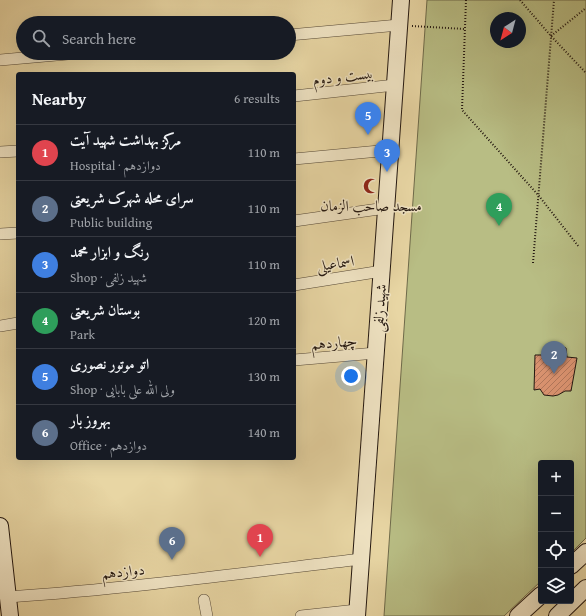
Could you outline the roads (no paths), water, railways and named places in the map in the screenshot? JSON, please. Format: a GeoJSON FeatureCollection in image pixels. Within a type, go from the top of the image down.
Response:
{"type":"FeatureCollection","features":[{"type":"Feature","properties":{"kind":"main road","name":"شهید زلفی"},"geometry":{"type":"LineString","coordinates":[[357,613],[401,0]]}},
{"type":"Feature","properties":{"kind":"main road"},"geometry":{"type":"LineString","coordinates":[[0,534],[8,597],[7,615]]}},
{"type":"Feature","properties":{"kind":"main road"},"geometry":{"type":"LineString","coordinates":[[574,563],[586,552]]}},
{"type":"Feature","properties":{"kind":"main road"},"geometry":{"type":"LineString","coordinates":[[557,616],[586,588]]}},
{"type":"Feature","properties":{"kind":"main road"},"geometry":{"type":"LineString","coordinates":[[518,616],[538,598]]}},
{"type":"Feature","properties":{"kind":"street"},"geometry":{"type":"LineString","coordinates":[[296,34],[399,25]]}},
{"type":"Feature","properties":{"kind":"street"},"geometry":{"type":"LineString","coordinates":[[0,60],[16,59]]}},
{"type":"Feature","properties":{"kind":"street","name":"بیست و دوم"},"geometry":{"type":"LineString","coordinates":[[296,96],[395,85]]}},
{"type":"Feature","properties":{"kind":"street"},"geometry":{"type":"LineString","coordinates":[[296,159],[390,150]]}},
{"type":"Feature","properties":{"kind":"street"},"geometry":{"type":"LineString","coordinates":[[0,152],[16,151]]}},
{"type":"Feature","properties":{"kind":"street"},"geometry":{"type":"LineString","coordinates":[[296,220],[386,208]]}},
{"type":"Feature","properties":{"kind":"street"},"geometry":{"type":"LineString","coordinates":[[0,234],[16,233]]}},
{"type":"Feature","properties":{"kind":"street","name":"اسماعیلی"},"geometry":{"type":"LineString","coordinates":[[296,285],[382,271]]}},
{"type":"Feature","properties":{"kind":"street"},"geometry":{"type":"LineString","coordinates":[[0,326],[16,323]]}},
{"type":"Feature","properties":{"kind":"street","name":"چهاردهم"},"geometry":{"type":"LineString","coordinates":[[296,360],[376,353]]}},
{"type":"Feature","properties":{"kind":"street","name":"دوازدهم"},"geometry":{"type":"LineString","coordinates":[[8,597],[178,581],[361,559]]}},
{"type":"Feature","properties":{"kind":"street"},"geometry":{"type":"LineString","coordinates":[[204,600],[207,616]]}},
{"type":"Feature","properties":{"kind":"street"},"geometry":{"type":"LineString","coordinates":[[301,616],[357,613]]}},
{"type":"Feature","properties":{"kind":"place","name":"اتو موتور نصوری"},"geometry":{"type":"Point","coordinates":[368,135]}},
{"type":"Feature","properties":{"kind":"place","name":"رنگ و ابزار محمد"},"geometry":{"type":"Point","coordinates":[387,172]}},
{"type":"Feature","properties":{"kind":"place","name":"مسجد صاحب الزمان"},"geometry":{"type":"Point","coordinates":[371,186]}},
{"type":"Feature","properties":{"kind":"place","name":"بوستان شریعتی"},"geometry":{"type":"Point","coordinates":[499,226]}},
{"type":"Feature","properties":{"kind":"place","name":"سرای محله شهرک شریعتی"},"geometry":{"type":"Point","coordinates":[554,374]}},
{"type":"Feature","properties":{"kind":"place","name":"مرکز بهداشت شهید آیت"},"geometry":{"type":"Point","coordinates":[260,557]}},
{"type":"Feature","properties":{"kind":"place","name":"بهروز بار"},"geometry":{"type":"Point","coordinates":[172,560]}}]}
